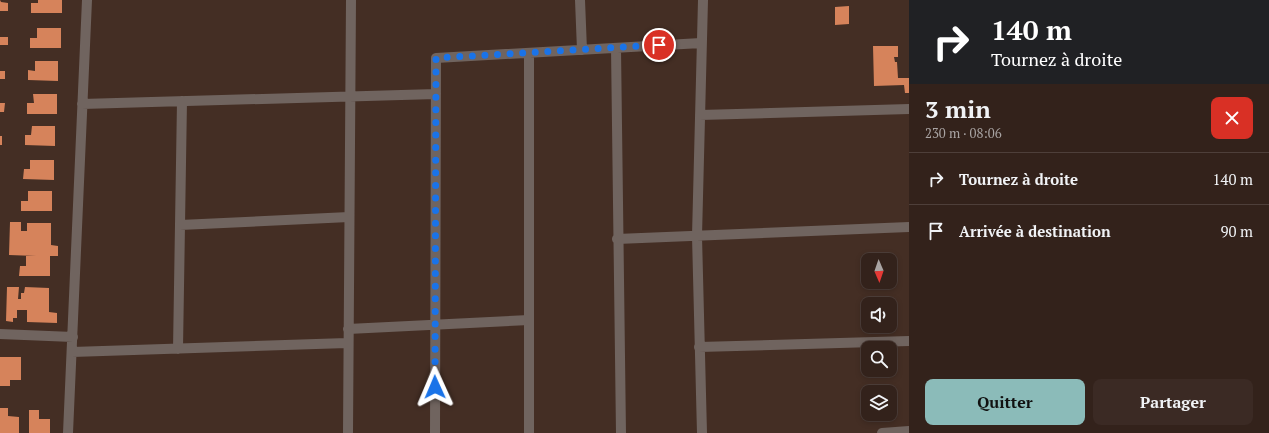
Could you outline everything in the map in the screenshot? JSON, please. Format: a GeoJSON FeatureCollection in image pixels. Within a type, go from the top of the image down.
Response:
{"type":"FeatureCollection","features":[{"type":"Feature","properties":{"kind":"street"},"geometry":{"type":"LineString","coordinates":[[68,433],[86,0]]}},
{"type":"Feature","properties":{"kind":"street"},"geometry":{"type":"LineString","coordinates":[[348,433],[351,0]]}},
{"type":"Feature","properties":{"kind":"street"},"geometry":{"type":"LineString","coordinates":[[580,0],[582,50]]}},
{"type":"Feature","properties":{"kind":"street"},"geometry":{"type":"LineString","coordinates":[[702,0],[697,236],[702,433]]}},
{"type":"Feature","properties":{"kind":"street"},"geometry":{"type":"LineString","coordinates":[[435,433],[434,325],[436,58],[702,43]]}},
{"type":"Feature","properties":{"kind":"street"},"geometry":{"type":"LineString","coordinates":[[616,48],[621,433]]}},
{"type":"Feature","properties":{"kind":"street"},"geometry":{"type":"LineString","coordinates":[[529,53],[529,433]]}},
{"type":"Feature","properties":{"kind":"street"},"geometry":{"type":"LineString","coordinates":[[82,104],[436,94]]}},
{"type":"Feature","properties":{"kind":"street"},"geometry":{"type":"LineString","coordinates":[[178,349],[182,101]]}},
{"type":"Feature","properties":{"kind":"street"},"geometry":{"type":"LineString","coordinates":[[700,115],[909,109]]}},
{"type":"Feature","properties":{"kind":"street"},"geometry":{"type":"LineString","coordinates":[[180,225],[349,217]]}},
{"type":"Feature","properties":{"kind":"street"},"geometry":{"type":"LineString","coordinates":[[618,239],[909,227]]}},
{"type":"Feature","properties":{"kind":"street"},"geometry":{"type":"LineString","coordinates":[[348,329],[529,320]]}},
{"type":"Feature","properties":{"kind":"street"},"geometry":{"type":"LineString","coordinates":[[0,334],[73,337]]}},
{"type":"Feature","properties":{"kind":"street"},"geometry":{"type":"LineString","coordinates":[[699,346],[909,341]]}},
{"type":"Feature","properties":{"kind":"street"},"geometry":{"type":"LineString","coordinates":[[72,352],[348,343]]}},
{"type":"Feature","properties":{"kind":"street"},"geometry":{"type":"LineString","coordinates":[[882,433],[909,431]]}},
{"type":"Feature","properties":{"kind":"building"},"geometry":{"type":"Polygon","coordinates":[[[0,0],[1,2],[8,3],[8,11],[0,11],[0,0]]]}},
{"type":"Feature","properties":{"kind":"building"},"geometry":{"type":"Polygon","coordinates":[[[38,0],[62,0],[62,13],[31,13],[31,3],[38,3],[38,0]]]}},
{"type":"Feature","properties":{"kind":"building"},"geometry":{"type":"Polygon","coordinates":[[[849,6],[849,24],[835,25],[835,7],[849,6]]]}},
{"type":"Feature","properties":{"kind":"building"},"geometry":{"type":"Polygon","coordinates":[[[37,28],[61,28],[61,48],[30,48],[30,38],[37,38],[37,28]]]}},
{"type":"Feature","properties":{"kind":"building"},"geometry":{"type":"Polygon","coordinates":[[[0,37],[8,37],[8,45],[0,45],[0,37]]]}},
{"type":"Feature","properties":{"kind":"building"},"geometry":{"type":"Polygon","coordinates":[[[873,46],[898,46],[898,57],[894,57],[895,62],[897,62],[898,78],[909,78],[909,93],[905,93],[904,85],[874,86],[873,46]]]}},
{"type":"Feature","properties":{"kind":"building"},"geometry":{"type":"Polygon","coordinates":[[[35,61],[58,61],[58,81],[28,80],[28,70],[35,71],[35,61]]]}},
{"type":"Feature","properties":{"kind":"building"},"geometry":{"type":"Polygon","coordinates":[[[0,71],[5,71],[5,79],[0,79],[0,71]]]}},
{"type":"Feature","properties":{"kind":"building"},"geometry":{"type":"Polygon","coordinates":[[[33,94],[57,94],[57,114],[27,114],[27,103],[34,103],[33,94]]]}},
{"type":"Feature","properties":{"kind":"building"},"geometry":{"type":"Polygon","coordinates":[[[0,103],[5,103],[4,112],[0,112],[0,103]]]}},
{"type":"Feature","properties":{"kind":"building"},"geometry":{"type":"Polygon","coordinates":[[[32,126],[55,126],[55,146],[25,145],[25,135],[31,135],[32,126]]]}},
{"type":"Feature","properties":{"kind":"building"},"geometry":{"type":"Polygon","coordinates":[[[0,136],[2,136],[2,145],[0,145],[0,136]]]}},
{"type":"Feature","properties":{"kind":"building"},"geometry":{"type":"Polygon","coordinates":[[[30,160],[54,160],[54,180],[23,179],[24,169],[30,169],[30,160]]]}},
{"type":"Feature","properties":{"kind":"building"},"geometry":{"type":"Polygon","coordinates":[[[28,191],[52,191],[52,211],[21,211],[21,201],[28,201],[28,191]]]}},
{"type":"Feature","properties":{"kind":"building"},"geometry":{"type":"Polygon","coordinates":[[[10,222],[21,222],[21,231],[27,231],[27,223],[51,223],[51,245],[58,246],[58,256],[50,256],[50,276],[19,276],[20,266],[26,266],[26,256],[36,256],[9,255],[10,222]]]}},
{"type":"Feature","properties":{"kind":"building"},"geometry":{"type":"Polygon","coordinates":[[[7,287],[19,287],[18,299],[21,299],[21,293],[24,293],[25,287],[49,288],[49,312],[57,313],[57,323],[27,322],[27,310],[17,310],[17,318],[13,318],[13,322],[6,321],[7,287]]]}},
{"type":"Feature","properties":{"kind":"building"},"geometry":{"type":"Polygon","coordinates":[[[0,357],[21,357],[21,380],[10,380],[10,386],[0,386],[0,357]]]}},
{"type":"Feature","properties":{"kind":"building"},"geometry":{"type":"Polygon","coordinates":[[[0,408],[8,408],[8,416],[19,417],[19,433],[0,433],[0,408]]]}},
{"type":"Feature","properties":{"kind":"building"},"geometry":{"type":"Polygon","coordinates":[[[29,410],[39,410],[39,419],[50,419],[50,433],[29,433],[29,410]]]}},
{"type":"Feature","properties":{"kind":"route"},"geometry":{"type":"LineString","coordinates":[[435,387],[436,58],[659,45]]}}]}
